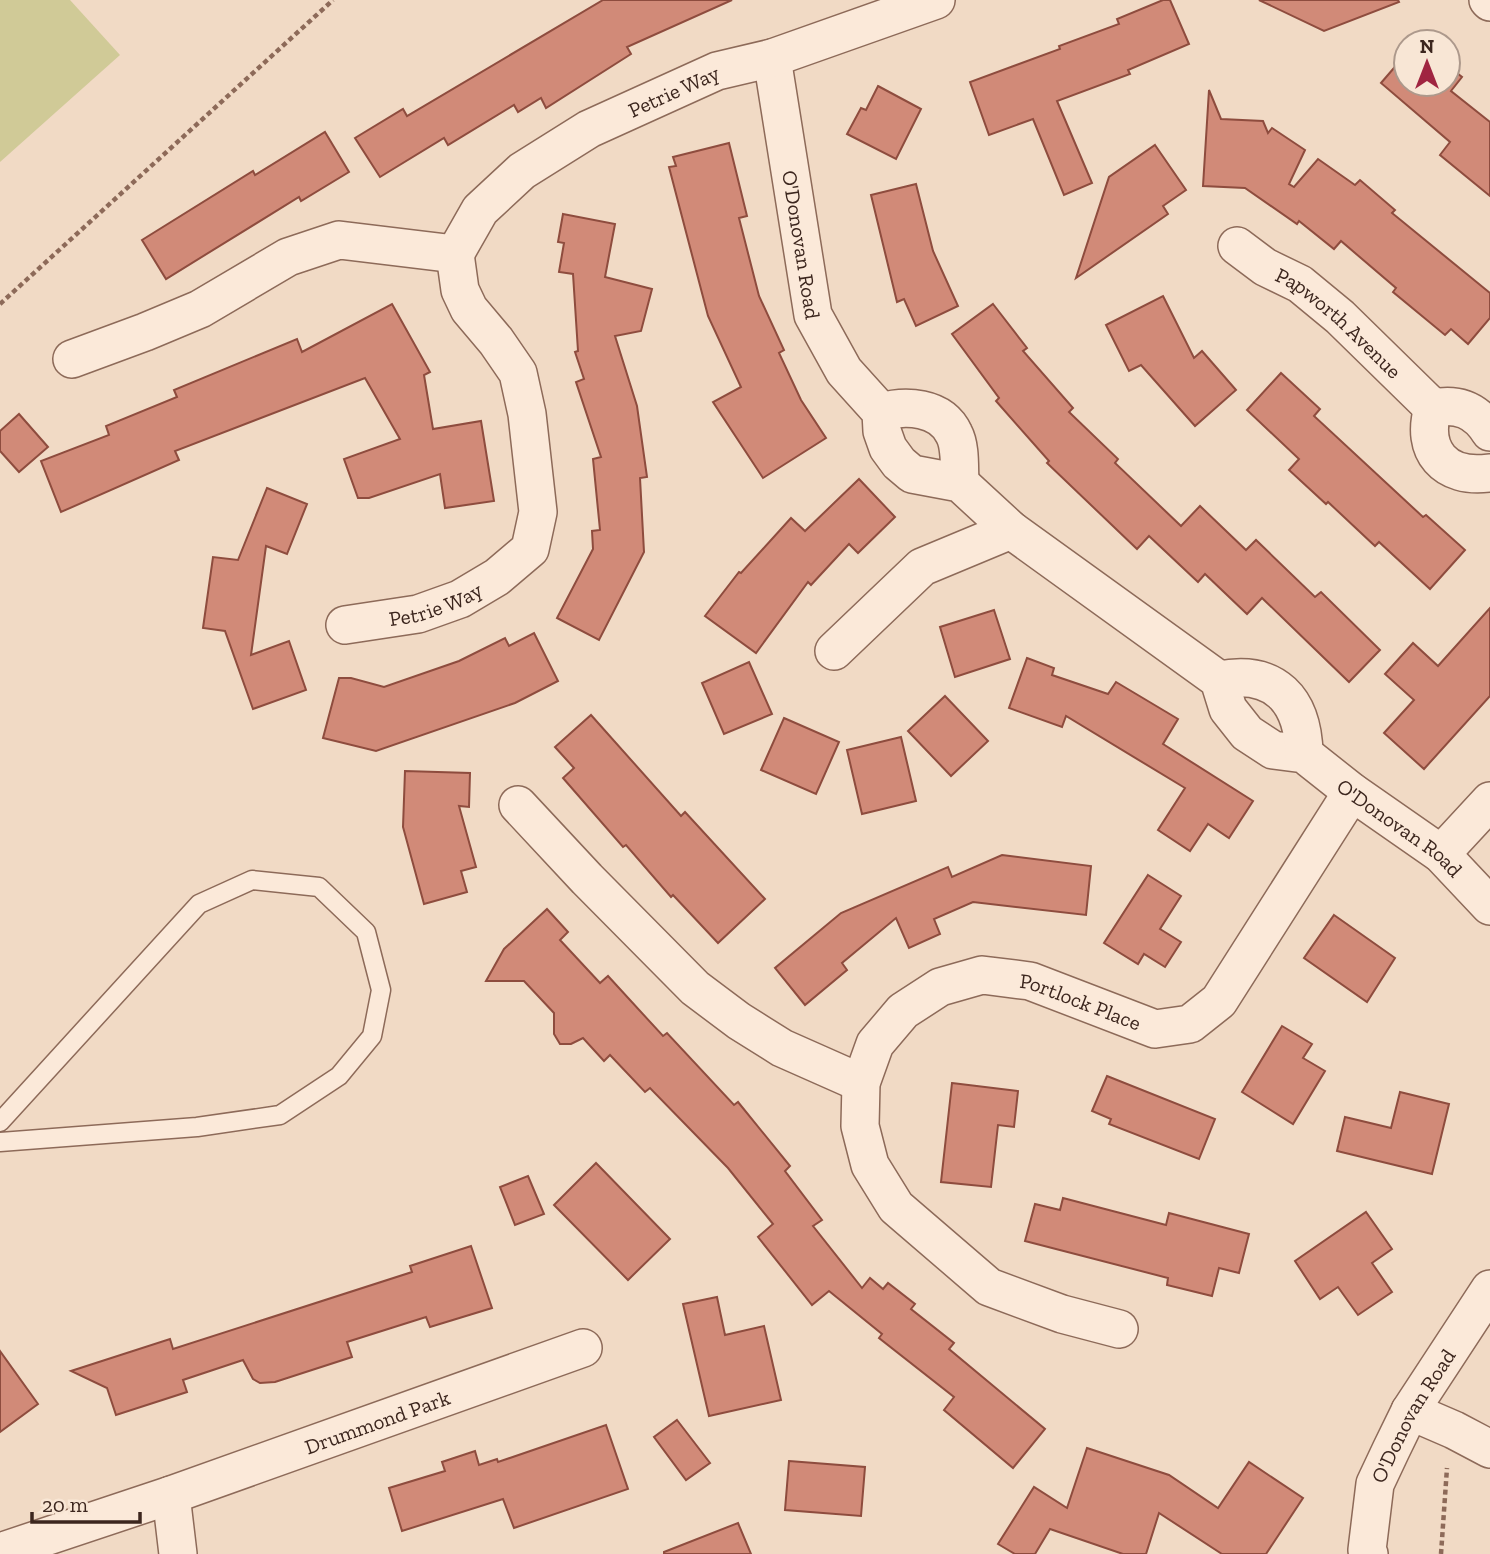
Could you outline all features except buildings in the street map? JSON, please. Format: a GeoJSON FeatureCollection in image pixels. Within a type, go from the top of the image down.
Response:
{"type":"FeatureCollection","features":[{"type":"Feature","properties":{"kind":"street","name":"Petrie Way"},"geometry":{"type":"LineString","coordinates":[[345,625],[418,614],[460,599],[497,577],[530,549],[538,512],[527,414],[518,373],[469,309],[460,290],[454,254],[480,210],[522,171],[589,129],[717,71],[772,58],[936,0]]}},
{"type":"Feature","properties":{"kind":"street","name":"O'Donovan Road"},"geometry":{"type":"LineString","coordinates":[[772,58],[813,315],[844,372],[881,412]]}},
{"type":"Feature","properties":{"kind":"street"},"geometry":{"type":"LineString","coordinates":[[72,359],[200,309],[288,257],[339,240],[454,254]]}},
{"type":"Feature","properties":{"kind":"street","name":"Papworth Avenue"},"geometry":{"type":"LineString","coordinates":[[1237,246],[1265,267],[1300,284],[1340,317],[1433,408]]}},
{"type":"Feature","properties":{"kind":"street"},"geometry":{"type":"LineString","coordinates":[[1490,432],[1483,421],[1461,408],[1448,405],[1433,408],[1429,421],[1429,435],[1440,460],[1463,474],[1490,472]]}},
{"type":"Feature","properties":{"kind":"street"},"geometry":{"type":"LineString","coordinates":[[960,483],[954,434],[943,421],[930,412],[914,408],[898,407],[881,412],[882,431],[888,448],[912,474],[960,483],[1011,530],[1219,680],[1237,676],[1255,678],[1271,684],[1285,695],[1301,721],[1304,754]]}},
{"type":"Feature","properties":{"kind":"street"},"geometry":{"type":"LineString","coordinates":[[834,651],[922,568],[1011,530]]}},
{"type":"Feature","properties":{"kind":"street","name":"O'Donovan Road"},"geometry":{"type":"LineString","coordinates":[[1219,680],[1228,709],[1247,733],[1273,750],[1304,754],[1352,792],[1441,854],[1490,906]]}},
{"type":"Feature","properties":{"kind":"street","name":"Portlock Place"},"geometry":{"type":"LineString","coordinates":[[1119,1329],[1062,1314],[989,1287],[895,1207],[870,1165],[860,1126],[861,1083],[875,1044],[903,1011],[940,987],[982,975],[1030,981],[1155,1029],[1191,1024],[1220,1001],[1352,792]]}},
{"type":"Feature","properties":{"kind":"street"},"geometry":{"type":"LineString","coordinates":[[1441,854],[1490,801]]}},
{"type":"Feature","properties":{"kind":"street"},"geometry":{"type":"LineString","coordinates":[[518,805],[695,988],[739,1021],[782,1048],[861,1083]]}},
{"type":"Feature","properties":{"kind":"street","name":"O'Donovan Road"},"geometry":{"type":"LineString","coordinates":[[1369,1554],[1367,1550],[1375,1484],[1410,1411],[1490,1289]]}},
{"type":"Feature","properties":{"kind":"street","name":"Drummond Park"},"geometry":{"type":"LineString","coordinates":[[0,1552],[171,1495],[583,1348]]}},
{"type":"Feature","properties":{"kind":"street"},"geometry":{"type":"LineString","coordinates":[[1410,1411],[1490,1449]]}},
{"type":"Feature","properties":{"kind":"street"},"geometry":{"type":"LineString","coordinates":[[171,1495],[178,1554]]}},
{"type":"Feature","properties":{"kind":"lane"},"geometry":{"type":"LineString","coordinates":[[0,1122],[199,904],[253,880],[319,887],[366,932],[381,990],[372,1037],[339,1076],[280,1115],[197,1127],[0,1142]]}},
{"type":"Feature","properties":{"kind":"path"},"geometry":{"type":"LineString","coordinates":[[0,304],[333,0]]}},
{"type":"Feature","properties":{"kind":"path"},"geometry":{"type":"LineString","coordinates":[[1441,1554],[1448,1448],[1454,1430]]}},
{"type":"Feature","properties":{"kind":"shaded area"},"geometry":{"type":"Polygon","coordinates":[[[0,0],[70,0],[120,55],[0,162],[0,0]]]}}]}
